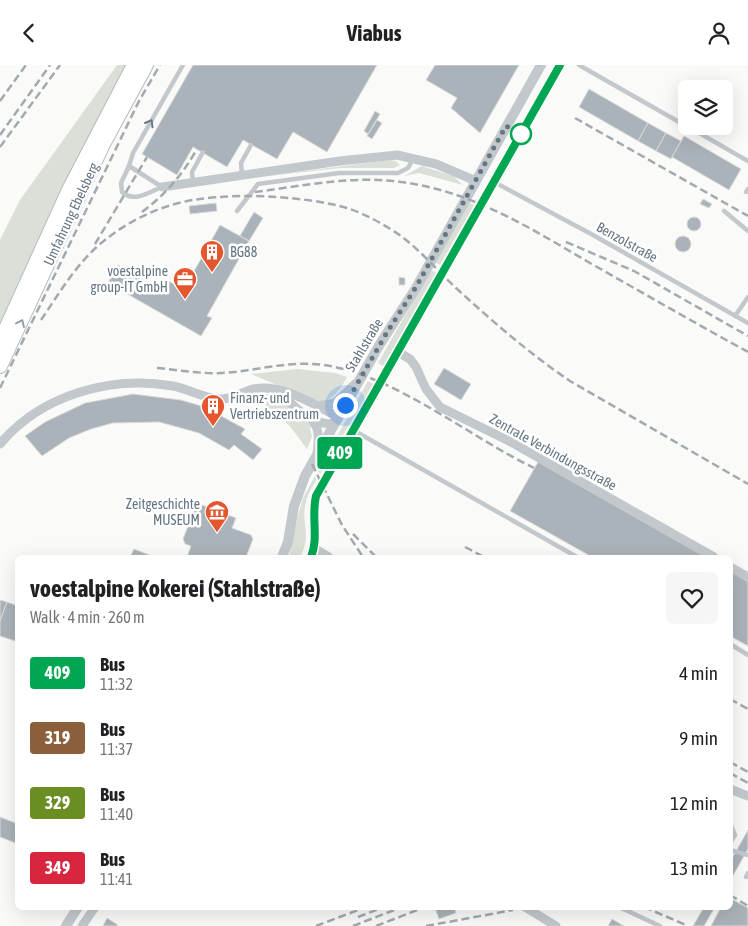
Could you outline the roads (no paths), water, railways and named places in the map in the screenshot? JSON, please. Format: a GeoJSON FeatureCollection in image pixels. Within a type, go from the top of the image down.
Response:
{"type":"FeatureCollection","features":[{"type":"Feature","properties":{"kind":"main road","name":"Umfahrung Ebelsberg"},"geometry":{"type":"LineString","coordinates":[[0,342],[81,165],[134,65]]}},
{"type":"Feature","properties":{"kind":"main road","name":"Umfahrung Ebelsberg"},"geometry":{"type":"LineString","coordinates":[[0,366],[103,144],[146,65]]}},
{"type":"Feature","properties":{"kind":"street","name":"Stahlstraße"},"geometry":{"type":"LineString","coordinates":[[283,555],[300,487],[336,420],[416,287],[541,65]]}},
{"type":"Feature","properties":{"kind":"street"},"geometry":{"type":"LineString","coordinates":[[312,555],[314,548],[312,514],[316,496],[560,65]]}},
{"type":"Feature","properties":{"kind":"street"},"geometry":{"type":"LineString","coordinates":[[162,187],[385,156],[414,157],[476,181]]}},
{"type":"Feature","properties":{"kind":"street","name":"Zentrale Verbindungsstraße"},"geometry":{"type":"LineString","coordinates":[[398,352],[410,359],[432,399],[440,407],[509,441],[710,555]]}},
{"type":"Feature","properties":{"kind":"street"},"geometry":{"type":"LineString","coordinates":[[317,406],[335,403],[359,381]]}},
{"type":"Feature","properties":{"kind":"street"},"geometry":{"type":"LineString","coordinates":[[0,444],[30,417],[58,401],[102,387],[150,384],[173,387],[220,399],[253,389],[277,390],[294,395],[317,406],[336,420]]}},
{"type":"Feature","properties":{"kind":"street"},"geometry":{"type":"LineString","coordinates":[[277,390],[290,403],[309,416],[326,424],[336,420]]}},
{"type":"Feature","properties":{"kind":"street"},"geometry":{"type":"LineString","coordinates":[[309,416],[317,426],[319,435],[317,455]]}},
{"type":"Feature","properties":{"kind":"street"},"geometry":{"type":"LineString","coordinates":[[314,548],[325,555]]}},
{"type":"Feature","properties":{"kind":"street"},"geometry":{"type":"LineString","coordinates":[[733,569],[748,577]]}},
{"type":"Feature","properties":{"kind":"street"},"geometry":{"type":"LineString","coordinates":[[733,790],[748,797]]}},
{"type":"Feature","properties":{"kind":"street"},"geometry":{"type":"LineString","coordinates":[[66,926],[76,910]]}},
{"type":"Feature","properties":{"kind":"street"},"geometry":{"type":"LineString","coordinates":[[82,926],[93,910]]}},
{"type":"Feature","properties":{"kind":"street"},"geometry":{"type":"LineString","coordinates":[[530,910],[556,926]]}},
{"type":"Feature","properties":{"kind":"lane"},"geometry":{"type":"LineString","coordinates":[[162,187],[137,197],[126,196],[122,193],[121,183],[129,167],[132,153],[183,65]]}},
{"type":"Feature","properties":{"kind":"lane"},"geometry":{"type":"LineString","coordinates":[[579,65],[678,121]]}},
{"type":"Feature","properties":{"kind":"lane"},"geometry":{"type":"LineString","coordinates":[[703,135],[748,161]]}},
{"type":"Feature","properties":{"kind":"lane"},"geometry":{"type":"LineString","coordinates":[[242,175],[241,163],[252,145]]}},
{"type":"Feature","properties":{"kind":"lane"},"geometry":{"type":"LineString","coordinates":[[193,182],[192,172],[203,153]]}},
{"type":"Feature","properties":{"kind":"lane"},"geometry":{"type":"LineString","coordinates":[[237,211],[258,184],[339,173],[398,173],[408,168],[414,157]]}},
{"type":"Feature","properties":{"kind":"lane"},"geometry":{"type":"LineString","coordinates":[[129,167],[162,187]]}},
{"type":"Feature","properties":{"kind":"lane","name":"Benzolstraße"},"geometry":{"type":"LineString","coordinates":[[494,182],[593,235],[748,323]]}},
{"type":"Feature","properties":{"kind":"lane"},"geometry":{"type":"LineString","coordinates":[[724,211],[748,231]]}},
{"type":"Feature","properties":{"kind":"lane"},"geometry":{"type":"LineString","coordinates":[[735,316],[748,297]]}},
{"type":"Feature","properties":{"kind":"lane"},"geometry":{"type":"LineString","coordinates":[[353,430],[573,555]]}},
{"type":"Feature","properties":{"kind":"lane"},"geometry":{"type":"LineString","coordinates":[[733,647],[748,655]]}},
{"type":"Feature","properties":{"kind":"lane"},"geometry":{"type":"LineString","coordinates":[[733,851],[748,855]]}},
{"type":"Feature","properties":{"kind":"lane"},"geometry":{"type":"LineString","coordinates":[[625,910],[660,926]]}},
{"type":"Feature","properties":{"kind":"railway"},"geometry":{"type":"LineString","coordinates":[[0,101],[26,65]]}},
{"type":"Feature","properties":{"kind":"railway"},"geometry":{"type":"LineString","coordinates":[[0,135],[50,65]]}},
{"type":"Feature","properties":{"kind":"railway"},"geometry":{"type":"LineString","coordinates":[[0,147],[60,65]]}},
{"type":"Feature","properties":{"kind":"railway"},"geometry":{"type":"LineString","coordinates":[[0,388],[139,101],[160,65]]}},
{"type":"Feature","properties":{"kind":"railway"},"geometry":{"type":"LineString","coordinates":[[575,118],[748,216]]}},
{"type":"Feature","properties":{"kind":"railway"},"geometry":{"type":"LineString","coordinates":[[142,212],[173,183],[197,149]]}},
{"type":"Feature","properties":{"kind":"railway"},"geometry":{"type":"LineString","coordinates":[[95,244],[147,157]]}},
{"type":"Feature","properties":{"kind":"railway"},"geometry":{"type":"LineString","coordinates":[[255,192],[328,182],[383,180],[427,187],[452,194],[476,202],[523,224],[748,352]]}},
{"type":"Feature","properties":{"kind":"railway"},"geometry":{"type":"LineString","coordinates":[[41,320],[70,277],[95,248],[121,229],[156,210],[193,200],[237,196],[307,200],[347,208],[375,220],[401,236],[497,325],[555,371],[748,484]]}},
{"type":"Feature","properties":{"kind":"railway"},"geometry":{"type":"LineString","coordinates":[[566,242],[634,271],[748,336]]}},
{"type":"Feature","properties":{"kind":"railway"},"geometry":{"type":"LineString","coordinates":[[157,368],[222,373],[285,365],[311,364],[350,371],[404,394],[534,468]]}},
{"type":"Feature","properties":{"kind":"railway"},"geometry":{"type":"LineString","coordinates":[[312,464],[342,525],[362,555]]}},
{"type":"Feature","properties":{"kind":"railway"},"geometry":{"type":"LineString","coordinates":[[353,534],[374,555]]}},
{"type":"Feature","properties":{"kind":"railway"},"geometry":{"type":"LineString","coordinates":[[465,547],[480,555]]}},
{"type":"Feature","properties":{"kind":"railway"},"geometry":{"type":"LineString","coordinates":[[733,701],[748,709]]}},
{"type":"Feature","properties":{"kind":"railway"},"geometry":{"type":"LineString","coordinates":[[733,764],[748,772]]}},
{"type":"Feature","properties":{"kind":"railway"},"geometry":{"type":"LineString","coordinates":[[733,775],[748,783]]}},
{"type":"Feature","properties":{"kind":"railway"},"geometry":{"type":"LineString","coordinates":[[733,897],[748,906]]}},
{"type":"Feature","properties":{"kind":"railway"},"geometry":{"type":"LineString","coordinates":[[316,926],[358,910]]}},
{"type":"Feature","properties":{"kind":"railway"},"geometry":{"type":"LineString","coordinates":[[358,917],[376,910]]}},
{"type":"Feature","properties":{"kind":"railway"},"geometry":{"type":"LineString","coordinates":[[353,926],[394,910]]}},
{"type":"Feature","properties":{"kind":"railway"},"geometry":{"type":"LineString","coordinates":[[376,926],[417,910]]}},
{"type":"Feature","properties":{"kind":"railway"},"geometry":{"type":"LineString","coordinates":[[426,926],[513,910]]}},
{"type":"Feature","properties":{"kind":"railway"},"geometry":{"type":"LineString","coordinates":[[651,910],[688,926]]}},
{"type":"Feature","properties":{"kind":"place","name":"BG88"},"geometry":{"type":"Point","coordinates":[212,273]}},
{"type":"Feature","properties":{"kind":"place","name":"voestalpine group-IT GmbH"},"geometry":{"type":"Point","coordinates":[185,300]}},
{"type":"Feature","properties":{"kind":"place","name":"Finanz- und Vertriebszentrum"},"geometry":{"type":"Point","coordinates":[213,427]}},
{"type":"Feature","properties":{"kind":"place","name":"Zeitgeschichte MUSEUM"},"geometry":{"type":"Point","coordinates":[217,533]}}]}
